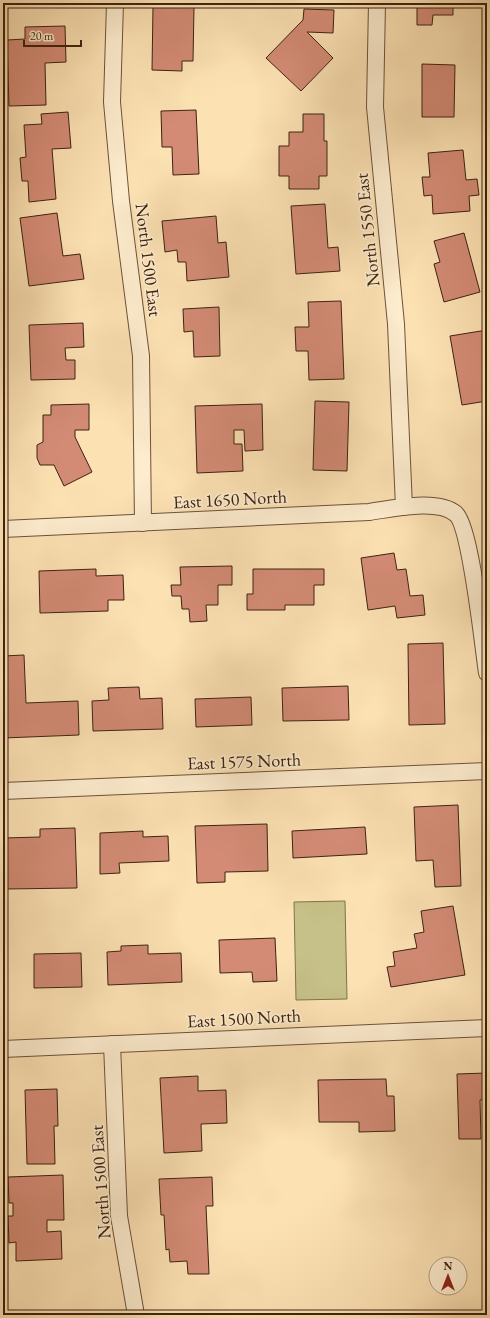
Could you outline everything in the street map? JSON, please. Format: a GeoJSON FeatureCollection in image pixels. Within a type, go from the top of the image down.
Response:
{"type":"FeatureCollection","features":[{"type":"Feature","properties":{"kind":"street","name":"North 1500 East"},"geometry":{"type":"LineString","coordinates":[[115,3],[112,102],[121,201],[141,356],[143,523]]}},
{"type":"Feature","properties":{"kind":"street","name":"North 1550 East"},"geometry":{"type":"LineString","coordinates":[[377,3],[375,107],[396,324],[404,507]]}},
{"type":"Feature","properties":{"kind":"street","name":"East 1650 North"},"geometry":{"type":"LineString","coordinates":[[3,529],[369,512],[404,507],[433,506],[447,509],[457,515],[468,542],[487,673]]}},
{"type":"Feature","properties":{"kind":"street","name":"East 1575 North"},"geometry":{"type":"LineString","coordinates":[[3,791],[487,771]]}},
{"type":"Feature","properties":{"kind":"street","name":"East 1500 North"},"geometry":{"type":"LineString","coordinates":[[3,1049],[487,1028]]}},
{"type":"Feature","properties":{"kind":"street","name":"North 1500 East"},"geometry":{"type":"LineString","coordinates":[[112,1044],[119,1216],[136,1315]]}},
{"type":"Feature","properties":{"kind":"shaded area"},"geometry":{"type":"Polygon","coordinates":[[[345,901],[347,999],[296,1000],[294,902],[345,901]]]}},
{"type":"Feature","properties":{"kind":"building"},"geometry":{"type":"Polygon","coordinates":[[[63,3],[63,5],[28,4],[63,3]]]}},
{"type":"Feature","properties":{"kind":"building"},"geometry":{"type":"Polygon","coordinates":[[[417,3],[453,3],[453,15],[433,15],[432,25],[417,25],[417,3]]]}},
{"type":"Feature","properties":{"kind":"building"},"geometry":{"type":"Polygon","coordinates":[[[153,6],[194,7],[193,61],[182,61],[182,71],[152,70],[153,6]]]}},
{"type":"Feature","properties":{"kind":"building"},"geometry":{"type":"Polygon","coordinates":[[[304,9],[334,10],[333,33],[307,32],[333,58],[301,91],[266,58],[303,20],[304,9]]]}},
{"type":"Feature","properties":{"kind":"building"},"geometry":{"type":"Polygon","coordinates":[[[65,26],[66,62],[45,63],[46,105],[9,106],[7,40],[25,39],[25,27],[65,26]]]}},
{"type":"Feature","properties":{"kind":"building"},"geometry":{"type":"Polygon","coordinates":[[[422,64],[455,65],[454,117],[422,117],[422,64]]]}},
{"type":"Feature","properties":{"kind":"building"},"geometry":{"type":"Polygon","coordinates":[[[196,110],[199,174],[173,175],[172,147],[162,147],[161,111],[196,110]]]}},
{"type":"Feature","properties":{"kind":"building"},"geometry":{"type":"Polygon","coordinates":[[[68,112],[71,148],[52,149],[56,199],[29,202],[28,181],[22,181],[20,158],[26,157],[24,125],[42,124],[41,114],[68,112]]]}},
{"type":"Feature","properties":{"kind":"building"},"geometry":{"type":"Polygon","coordinates":[[[303,114],[324,114],[324,141],[327,141],[327,176],[319,176],[319,189],[289,189],[289,176],[279,176],[279,146],[289,146],[289,132],[303,132],[303,114]]]}},
{"type":"Feature","properties":{"kind":"building"},"geometry":{"type":"Polygon","coordinates":[[[463,150],[466,180],[477,179],[479,195],[469,196],[470,211],[433,214],[432,195],[424,196],[422,177],[430,177],[428,153],[463,150]]]}},
{"type":"Feature","properties":{"kind":"building"},"geometry":{"type":"Polygon","coordinates":[[[325,204],[328,248],[338,247],[340,271],[296,274],[291,206],[325,204]]]}},
{"type":"Feature","properties":{"kind":"building"},"geometry":{"type":"Polygon","coordinates":[[[57,213],[63,256],[80,254],[84,279],[29,286],[20,218],[57,213]]]}},
{"type":"Feature","properties":{"kind":"building"},"geometry":{"type":"Polygon","coordinates":[[[216,216],[218,243],[226,242],[229,277],[187,281],[186,262],[178,262],[177,250],[165,252],[162,221],[216,216]]]}},
{"type":"Feature","properties":{"kind":"building"},"geometry":{"type":"Polygon","coordinates":[[[464,233],[480,292],[444,302],[434,264],[440,262],[434,241],[464,233]]]}},
{"type":"Feature","properties":{"kind":"building"},"geometry":{"type":"Polygon","coordinates":[[[341,301],[344,379],[309,380],[308,351],[296,351],[295,327],[309,327],[308,302],[341,301]]]}},
{"type":"Feature","properties":{"kind":"building"},"geometry":{"type":"Polygon","coordinates":[[[219,307],[220,356],[194,357],[193,331],[184,332],[183,309],[219,307]]]}},
{"type":"Feature","properties":{"kind":"building"},"geometry":{"type":"Polygon","coordinates":[[[83,323],[84,347],[65,348],[66,360],[75,360],[75,379],[31,380],[29,325],[83,323]]]}},
{"type":"Feature","properties":{"kind":"building"},"geometry":{"type":"Polygon","coordinates":[[[487,330],[487,401],[462,405],[450,336],[487,330]]]}},
{"type":"Feature","properties":{"kind":"building"},"geometry":{"type":"Polygon","coordinates":[[[315,401],[349,402],[347,471],[313,470],[315,401]]]}},
{"type":"Feature","properties":{"kind":"building"},"geometry":{"type":"Polygon","coordinates":[[[89,404],[89,430],[75,430],[75,437],[92,472],[64,486],[54,465],[40,465],[37,458],[37,445],[43,442],[43,415],[51,415],[51,405],[89,404]]]}},
{"type":"Feature","properties":{"kind":"building"},"geometry":{"type":"Polygon","coordinates":[[[262,404],[263,450],[245,451],[244,430],[234,430],[234,444],[242,444],[243,471],[197,473],[195,406],[262,404]]]}},
{"type":"Feature","properties":{"kind":"building"},"geometry":{"type":"Polygon","coordinates":[[[394,553],[397,570],[406,569],[410,596],[423,595],[425,615],[397,618],[395,606],[368,610],[361,558],[394,553]]]}},
{"type":"Feature","properties":{"kind":"building"},"geometry":{"type":"Polygon","coordinates":[[[232,566],[232,585],[218,585],[218,605],[206,605],[207,621],[190,622],[189,609],[182,609],[181,596],[172,596],[171,585],[181,585],[180,567],[232,566]]]}},
{"type":"Feature","properties":{"kind":"building"},"geometry":{"type":"Polygon","coordinates":[[[96,569],[96,576],[123,575],[124,600],[108,600],[108,611],[40,613],[39,571],[96,569]]]}},
{"type":"Feature","properties":{"kind":"building"},"geometry":{"type":"Polygon","coordinates":[[[253,569],[324,569],[324,585],[314,585],[314,605],[285,605],[285,610],[247,610],[247,594],[253,594],[253,569]]]}},
{"type":"Feature","properties":{"kind":"building"},"geometry":{"type":"Polygon","coordinates":[[[443,643],[445,724],[409,725],[408,644],[443,643]]]}},
{"type":"Feature","properties":{"kind":"building"},"geometry":{"type":"Polygon","coordinates":[[[24,655],[26,703],[78,701],[79,735],[3,738],[3,656],[24,655]]]}},
{"type":"Feature","properties":{"kind":"building"},"geometry":{"type":"Polygon","coordinates":[[[348,686],[349,720],[283,721],[282,688],[348,686]]]}},
{"type":"Feature","properties":{"kind":"building"},"geometry":{"type":"Polygon","coordinates":[[[139,687],[140,699],[162,698],[163,729],[93,731],[92,701],[109,700],[108,688],[139,687]]]}},
{"type":"Feature","properties":{"kind":"building"},"geometry":{"type":"Polygon","coordinates":[[[251,697],[252,725],[196,727],[195,699],[251,697]]]}},
{"type":"Feature","properties":{"kind":"building"},"geometry":{"type":"Polygon","coordinates":[[[458,805],[461,886],[435,887],[433,860],[416,861],[414,807],[458,805]]]}},
{"type":"Feature","properties":{"kind":"building"},"geometry":{"type":"Polygon","coordinates":[[[267,824],[268,871],[225,872],[225,882],[197,883],[195,826],[267,824]]]}},
{"type":"Feature","properties":{"kind":"building"},"geometry":{"type":"Polygon","coordinates":[[[365,827],[367,854],[293,858],[292,831],[365,827]]]}},
{"type":"Feature","properties":{"kind":"building"},"geometry":{"type":"Polygon","coordinates":[[[75,828],[77,888],[5,889],[4,838],[40,837],[40,829],[75,828]]]}},
{"type":"Feature","properties":{"kind":"building"},"geometry":{"type":"Polygon","coordinates":[[[143,831],[143,837],[168,836],[169,861],[119,863],[120,873],[100,874],[100,833],[143,831]]]}},
{"type":"Feature","properties":{"kind":"building"},"geometry":{"type":"Polygon","coordinates":[[[453,906],[465,975],[391,987],[387,967],[395,966],[393,952],[417,948],[414,934],[424,932],[421,911],[453,906]]]}},
{"type":"Feature","properties":{"kind":"building"},"geometry":{"type":"Polygon","coordinates":[[[275,938],[277,981],[253,982],[252,972],[220,973],[219,940],[275,938]]]}},
{"type":"Feature","properties":{"kind":"building"},"geometry":{"type":"Polygon","coordinates":[[[148,945],[148,954],[181,953],[182,982],[108,985],[107,952],[121,951],[121,946],[148,945]]]}},
{"type":"Feature","properties":{"kind":"building"},"geometry":{"type":"Polygon","coordinates":[[[81,953],[82,987],[34,988],[34,954],[81,953]]]}},
{"type":"Feature","properties":{"kind":"building"},"geometry":{"type":"Polygon","coordinates":[[[487,1073],[487,1099],[480,1100],[481,1139],[459,1139],[457,1074],[487,1073]]]}},
{"type":"Feature","properties":{"kind":"building"},"geometry":{"type":"Polygon","coordinates":[[[198,1076],[198,1091],[226,1090],[227,1123],[201,1124],[202,1151],[164,1153],[160,1078],[198,1076]]]}},
{"type":"Feature","properties":{"kind":"building"},"geometry":{"type":"Polygon","coordinates":[[[386,1079],[387,1096],[394,1096],[395,1131],[359,1132],[359,1122],[319,1122],[318,1080],[386,1079]]]}},
{"type":"Feature","properties":{"kind":"building"},"geometry":{"type":"Polygon","coordinates":[[[57,1089],[58,1126],[54,1126],[55,1164],[27,1164],[25,1090],[57,1089]]]}},
{"type":"Feature","properties":{"kind":"building"},"geometry":{"type":"Polygon","coordinates":[[[63,1175],[64,1220],[47,1220],[47,1232],[61,1231],[62,1259],[16,1261],[16,1242],[9,1243],[8,1216],[13,1216],[13,1203],[9,1203],[8,1177],[63,1175]]]}},
{"type":"Feature","properties":{"kind":"building"},"geometry":{"type":"Polygon","coordinates":[[[212,1177],[213,1206],[206,1206],[209,1274],[188,1274],[187,1261],[170,1262],[169,1249],[166,1250],[164,1215],[161,1215],[159,1179],[212,1177]]]}}]}
